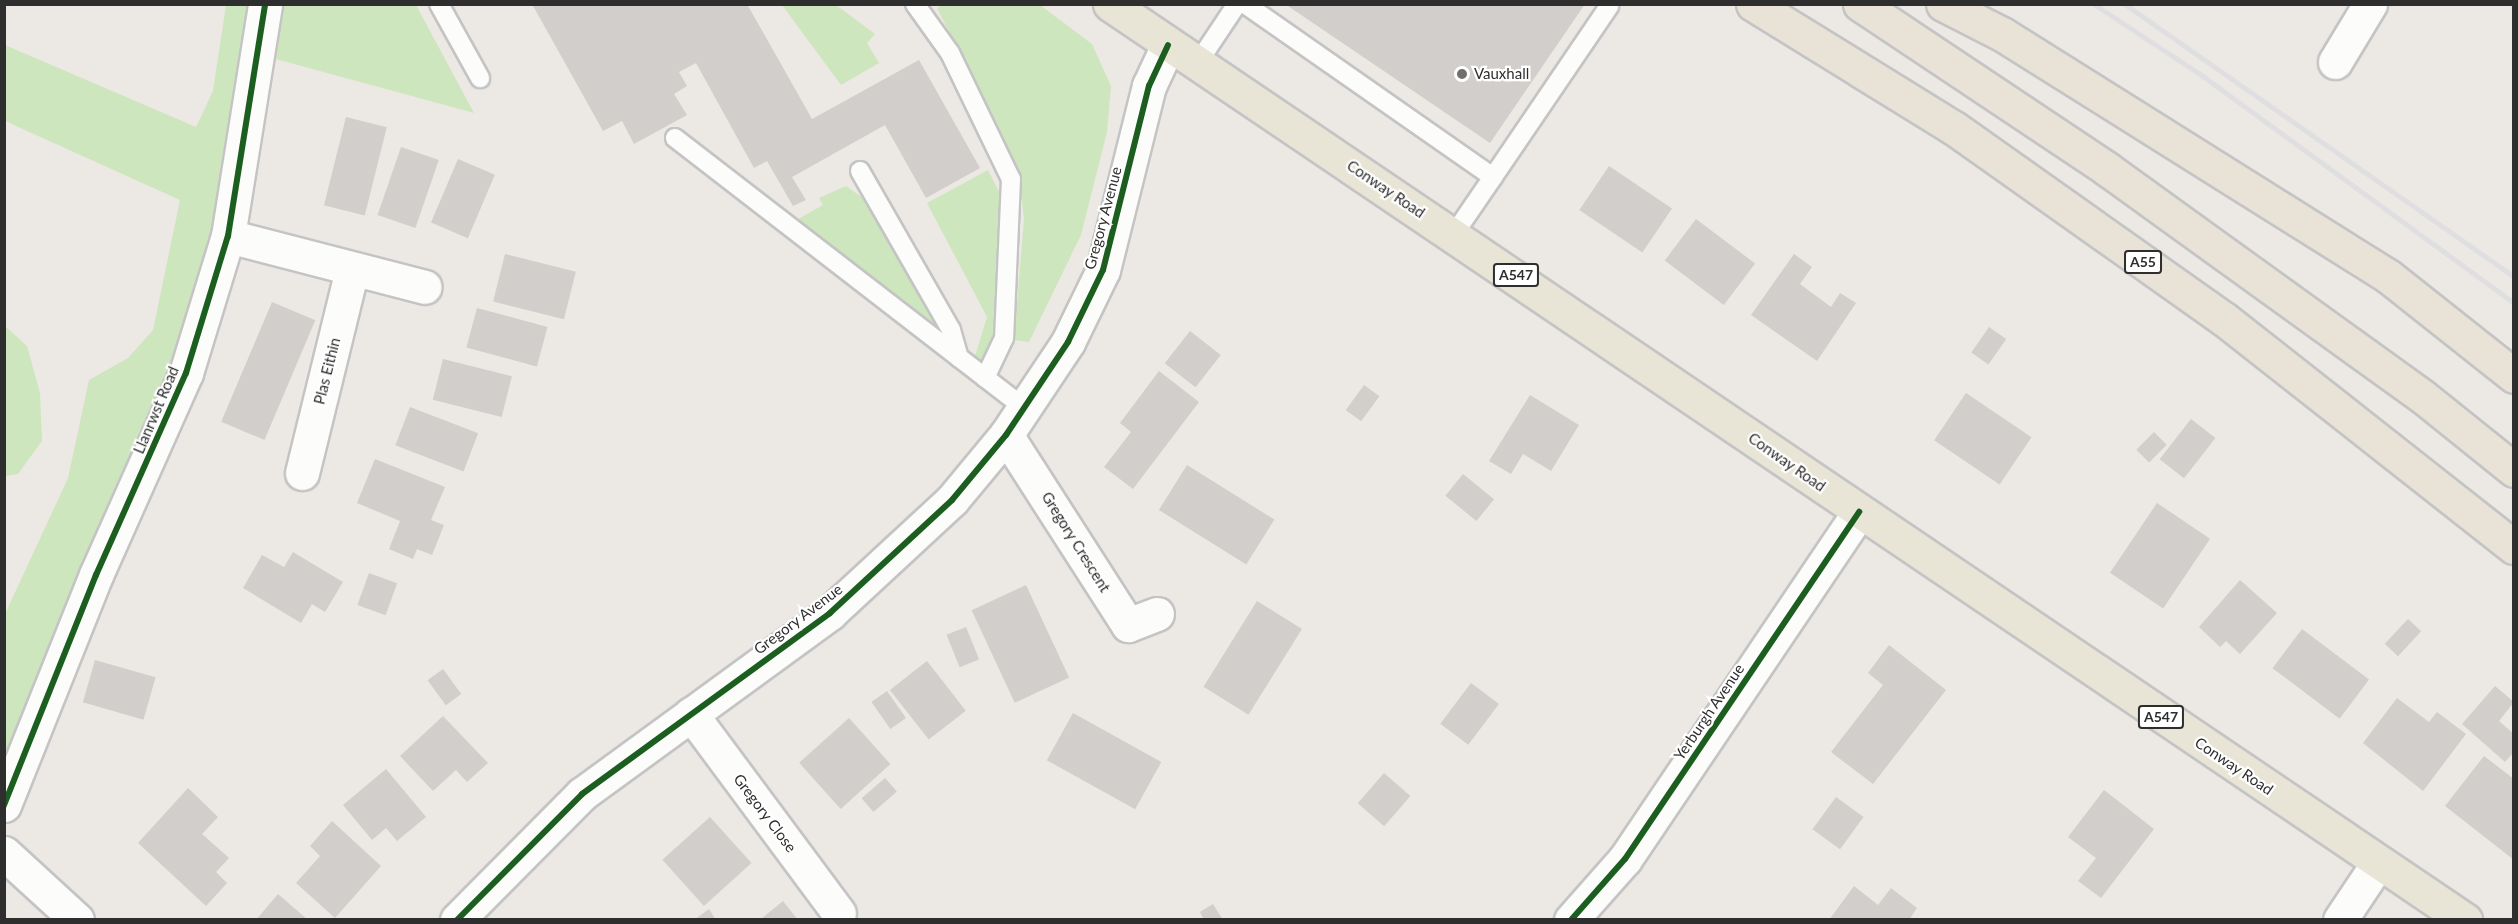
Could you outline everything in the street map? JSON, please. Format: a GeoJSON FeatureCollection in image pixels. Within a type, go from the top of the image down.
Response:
{"type":"FeatureCollection","features":[{"type":"Feature","properties":{"kind":"highway","name":"A55"},"geometry":{"type":"LineString","coordinates":[[1753,4],[1953,128],[2214,312],[2514,547]]}},
{"type":"Feature","properties":{"kind":"highway"},"geometry":{"type":"LineString","coordinates":[[1860,4],[2107,169],[2422,396],[2514,470]]}},
{"type":"Feature","properties":{"kind":"highway"},"geometry":{"type":"LineString","coordinates":[[1943,4],[2002,34],[2388,276],[2514,376]]}},
{"type":"Feature","properties":{"kind":"main road","name":"Conway Road"},"geometry":{"type":"LineString","coordinates":[[1110,4],[1168,45],[1454,234],[1859,512],[2465,920]]}},
{"type":"Feature","properties":{"kind":"street","name":"Llanrwst Road"},"geometry":{"type":"LineString","coordinates":[[4,805],[96,575],[186,373],[228,236],[265,4]]}},
{"type":"Feature","properties":{"kind":"street"},"geometry":{"type":"LineString","coordinates":[[2336,62],[2370,4]]}},
{"type":"Feature","properties":{"kind":"street","name":"Gregory Avenue"},"geometry":{"type":"LineString","coordinates":[[457,920],[582,794],[830,613],[898,555],[1015,422],[1068,342],[1103,270],[1149,86],[1168,45]]}},
{"type":"Feature","properties":{"kind":"street"},"geometry":{"type":"LineString","coordinates":[[228,236],[425,287]]}},
{"type":"Feature","properties":{"kind":"street","name":"Plas Eithin"},"geometry":{"type":"LineString","coordinates":[[302,473],[352,268]]}},
{"type":"Feature","properties":{"kind":"street","name":"Gregory Crescent"},"geometry":{"type":"LineString","coordinates":[[1015,422],[1128,625],[1157,614]]}},
{"type":"Feature","properties":{"kind":"street","name":"Yerburgh Avenue"},"geometry":{"type":"LineString","coordinates":[[1571,920],[1625,859],[1859,512]]}},
{"type":"Feature","properties":{"kind":"street","name":"Gregory Close"},"geometry":{"type":"LineString","coordinates":[[691,714],[839,913]]}},
{"type":"Feature","properties":{"kind":"street"},"geometry":{"type":"LineString","coordinates":[[4,853],[76,920]]}},
{"type":"Feature","properties":{"kind":"street"},"geometry":{"type":"LineString","coordinates":[[2340,920],[2378,863]]}},
{"type":"Feature","properties":{"kind":"lane"},"geometry":{"type":"LineString","coordinates":[[439,4],[480,78]]}},
{"type":"Feature","properties":{"kind":"lane"},"geometry":{"type":"LineString","coordinates":[[915,4],[950,53],[1011,179],[1004,338],[985,378]]}},
{"type":"Feature","properties":{"kind":"lane"},"geometry":{"type":"LineString","coordinates":[[1197,64],[1237,4]]}},
{"type":"Feature","properties":{"kind":"lane"},"geometry":{"type":"LineString","coordinates":[[1245,4],[1493,177]]}},
{"type":"Feature","properties":{"kind":"lane"},"geometry":{"type":"LineString","coordinates":[[1454,234],[1609,6]]}},
{"type":"Feature","properties":{"kind":"lane"},"geometry":{"type":"LineString","coordinates":[[675,138],[985,378],[1015,422]]}},
{"type":"Feature","properties":{"kind":"lane"},"geometry":{"type":"LineString","coordinates":[[860,171],[951,330],[959,358]]}},
{"type":"Feature","properties":{"kind":"green space"},"geometry":{"type":"Polygon","coordinates":[[[943,4],[1040,5],[1092,44],[1111,86],[1107,132],[1081,235],[1029,342],[1014,340],[1024,219],[1018,169],[937,8],[943,4]]]}},
{"type":"Feature","properties":{"kind":"green space"},"geometry":{"type":"Polygon","coordinates":[[[226,5],[249,5],[219,200],[184,335],[5,776],[5,614],[68,478],[89,380],[128,358],[153,330],[180,200],[5,121],[5,45],[196,127],[213,91],[226,5]]]}},
{"type":"Feature","properties":{"kind":"green space"},"geometry":{"type":"Polygon","coordinates":[[[281,5],[416,5],[474,113],[272,58],[281,5]]]}},
{"type":"Feature","properties":{"kind":"green space"},"geometry":{"type":"Polygon","coordinates":[[[782,5],[836,5],[875,34],[867,43],[879,63],[841,85],[782,5]]]}},
{"type":"Feature","properties":{"kind":"green space"},"geometry":{"type":"Polygon","coordinates":[[[988,170],[1000,194],[1002,215],[993,344],[980,361],[975,356],[987,317],[927,203],[988,170]]]}},
{"type":"Feature","properties":{"kind":"green space"},"geometry":{"type":"Polygon","coordinates":[[[846,186],[863,198],[934,322],[928,329],[793,222],[823,205],[819,198],[846,186]]]}},
{"type":"Feature","properties":{"kind":"green space"},"geometry":{"type":"Polygon","coordinates":[[[5,326],[27,346],[40,393],[42,441],[18,474],[5,476],[5,326]]]}},
{"type":"Feature","properties":{"kind":"building"},"geometry":{"type":"Polygon","coordinates":[[[532,4],[747,4],[812,119],[919,60],[980,168],[926,198],[885,125],[792,177],[806,200],[793,206],[767,161],[754,168],[696,63],[679,72],[687,86],[674,94],[687,115],[634,144],[622,121],[603,131],[532,4]]]}},
{"type":"Feature","properties":{"kind":"building","name":"Vauxhall"},"geometry":{"type":"Polygon","coordinates":[[[1285,4],[1585,4],[1490,143],[1285,4]]]}},
{"type":"Feature","properties":{"kind":"building"},"geometry":{"type":"Polygon","coordinates":[[[346,117],[387,127],[365,215],[324,205],[346,117]]]}},
{"type":"Feature","properties":{"kind":"building"},"geometry":{"type":"Polygon","coordinates":[[[401,147],[439,160],[415,228],[378,215],[401,147]]]}},
{"type":"Feature","properties":{"kind":"building"},"geometry":{"type":"Polygon","coordinates":[[[458,159],[495,175],[468,238],[431,223],[458,159]]]}},
{"type":"Feature","properties":{"kind":"building"},"geometry":{"type":"Polygon","coordinates":[[[1609,166],[1672,208],[1642,252],[1579,210],[1609,166]]]}},
{"type":"Feature","properties":{"kind":"building"},"geometry":{"type":"Polygon","coordinates":[[[1696,219],[1755,264],[1724,305],[1665,261],[1696,219]]]}},
{"type":"Feature","properties":{"kind":"building"},"geometry":{"type":"Polygon","coordinates":[[[505,254],[576,272],[564,319],[493,302],[505,254]]]}},
{"type":"Feature","properties":{"kind":"building"},"geometry":{"type":"Polygon","coordinates":[[[1794,254],[1812,267],[1800,284],[1831,307],[1840,293],[1856,303],[1817,361],[1751,315],[1794,254]]]}},
{"type":"Feature","properties":{"kind":"building"},"geometry":{"type":"Polygon","coordinates":[[[272,302],[315,320],[264,440],[221,422],[272,302]]]}},
{"type":"Feature","properties":{"kind":"building"},"geometry":{"type":"Polygon","coordinates":[[[477,308],[548,327],[537,366],[466,348],[477,308]]]}},
{"type":"Feature","properties":{"kind":"building"},"geometry":{"type":"Polygon","coordinates":[[[1989,327],[2006,339],[1988,364],[1971,352],[1989,327]]]}},
{"type":"Feature","properties":{"kind":"building"},"geometry":{"type":"Polygon","coordinates":[[[1190,331],[1221,355],[1195,387],[1165,363],[1190,331]]]}},
{"type":"Feature","properties":{"kind":"building"},"geometry":{"type":"Polygon","coordinates":[[[443,359],[512,376],[502,417],[433,400],[443,359]]]}},
{"type":"Feature","properties":{"kind":"building"},"geometry":{"type":"Polygon","coordinates":[[[1159,371],[1199,402],[1133,489],[1104,467],[1131,432],[1120,423],[1159,371]]]}},
{"type":"Feature","properties":{"kind":"building"},"geometry":{"type":"Polygon","coordinates":[[[1364,385],[1379,396],[1361,421],[1346,410],[1364,385]]]}},
{"type":"Feature","properties":{"kind":"building"},"geometry":{"type":"Polygon","coordinates":[[[1966,393],[2031,437],[2000,484],[1934,440],[1966,393]]]}},
{"type":"Feature","properties":{"kind":"building"},"geometry":{"type":"Polygon","coordinates":[[[1530,395],[1579,425],[1551,471],[1523,454],[1511,474],[1489,461],[1530,395]]]}},
{"type":"Feature","properties":{"kind":"building"},"geometry":{"type":"Polygon","coordinates":[[[410,407],[478,433],[463,471],[395,445],[410,407]]]}},
{"type":"Feature","properties":{"kind":"building"},"geometry":{"type":"Polygon","coordinates":[[[2191,419],[2215,438],[2184,478],[2160,459],[2191,419]]]}},
{"type":"Feature","properties":{"kind":"building"},"geometry":{"type":"Polygon","coordinates":[[[2154,432],[2167,445],[2149,462],[2136,450],[2154,432]]]}},
{"type":"Feature","properties":{"kind":"building"},"geometry":{"type":"Polygon","coordinates":[[[375,459],[445,487],[431,520],[444,525],[432,555],[417,549],[413,559],[389,549],[400,521],[357,503],[375,459]]]}},
{"type":"Feature","properties":{"kind":"building"},"geometry":{"type":"Polygon","coordinates":[[[1187,465],[1274,520],[1246,565],[1159,510],[1187,465]]]}},
{"type":"Feature","properties":{"kind":"building"},"geometry":{"type":"Polygon","coordinates":[[[1463,474],[1494,499],[1476,521],[1445,496],[1463,474]]]}},
{"type":"Feature","properties":{"kind":"building"},"geometry":{"type":"Polygon","coordinates":[[[2157,503],[2210,539],[2163,608],[2110,573],[2157,503]]]}},
{"type":"Feature","properties":{"kind":"building"},"geometry":{"type":"Polygon","coordinates":[[[293,552],[343,582],[325,612],[312,604],[301,623],[243,588],[262,555],[284,567],[293,552]]]}},
{"type":"Feature","properties":{"kind":"building"},"geometry":{"type":"Polygon","coordinates":[[[369,573],[397,583],[386,615],[357,605],[369,573]]]}},
{"type":"Feature","properties":{"kind":"building"},"geometry":{"type":"Polygon","coordinates":[[[2240,580],[2277,613],[2240,654],[2226,641],[2220,647],[2199,627],[2240,580]]]}},
{"type":"Feature","properties":{"kind":"building"},"geometry":{"type":"Polygon","coordinates":[[[1026,585],[1069,677],[1015,703],[972,610],[1026,585]]]}},
{"type":"Feature","properties":{"kind":"building"},"geometry":{"type":"Polygon","coordinates":[[[1257,601],[1302,629],[1248,715],[1203,687],[1257,601]]]}},
{"type":"Feature","properties":{"kind":"building"},"geometry":{"type":"Polygon","coordinates":[[[2408,619],[2421,631],[2398,656],[2385,644],[2408,619]]]}},
{"type":"Feature","properties":{"kind":"building"},"geometry":{"type":"Polygon","coordinates":[[[966,627],[979,659],[960,667],[947,635],[966,627]]]}},
{"type":"Feature","properties":{"kind":"building"},"geometry":{"type":"Polygon","coordinates":[[[2302,629],[2369,680],[2340,719],[2273,668],[2302,629]]]}},
{"type":"Feature","properties":{"kind":"building"},"geometry":{"type":"Polygon","coordinates":[[[1889,645],[1946,690],[1873,784],[1831,752],[1883,685],[1868,673],[1889,645]]]}},
{"type":"Feature","properties":{"kind":"building"},"geometry":{"type":"Polygon","coordinates":[[[95,660],[156,677],[143,720],[83,702],[95,660]]]}},
{"type":"Feature","properties":{"kind":"building"},"geometry":{"type":"Polygon","coordinates":[[[927,661],[966,711],[929,740],[890,690],[927,661]]]}},
{"type":"Feature","properties":{"kind":"building"},"geometry":{"type":"Polygon","coordinates":[[[443,669],[461,694],[446,705],[428,680],[443,669]]]}},
{"type":"Feature","properties":{"kind":"building"},"geometry":{"type":"Polygon","coordinates":[[[1471,683],[1499,704],[1468,745],[1440,724],[1471,683]]]}},
{"type":"Feature","properties":{"kind":"building"},"geometry":{"type":"Polygon","coordinates":[[[2495,686],[2514,702],[2499,721],[2514,734],[2514,752],[2505,762],[2462,724],[2495,686]]]}},
{"type":"Feature","properties":{"kind":"building"},"geometry":{"type":"Polygon","coordinates":[[[887,691],[906,718],[890,729],[871,702],[887,691]]]}},
{"type":"Feature","properties":{"kind":"building"},"geometry":{"type":"Polygon","coordinates":[[[2397,698],[2429,722],[2437,712],[2466,734],[2423,791],[2363,743],[2397,698]]]}},
{"type":"Feature","properties":{"kind":"building"},"geometry":{"type":"Polygon","coordinates":[[[1073,713],[1161,762],[1135,809],[1047,760],[1073,713]]]}},
{"type":"Feature","properties":{"kind":"building"},"geometry":{"type":"Polygon","coordinates":[[[443,716],[488,763],[467,782],[456,770],[433,791],[400,756],[443,716]]]}},
{"type":"Feature","properties":{"kind":"building"},"geometry":{"type":"Polygon","coordinates":[[[849,718],[890,764],[841,809],[799,763],[849,718]]]}},
{"type":"Feature","properties":{"kind":"building"},"geometry":{"type":"Polygon","coordinates":[[[2484,756],[2514,779],[2514,860],[2445,806],[2484,756]]]}},
{"type":"Feature","properties":{"kind":"building"},"geometry":{"type":"Polygon","coordinates":[[[386,769],[426,817],[397,841],[386,828],[372,840],[343,805],[386,769]]]}},
{"type":"Feature","properties":{"kind":"building"},"geometry":{"type":"Polygon","coordinates":[[[1384,773],[1410,796],[1384,826],[1358,803],[1384,773]]]}},
{"type":"Feature","properties":{"kind":"building"},"geometry":{"type":"Polygon","coordinates":[[[885,778],[897,792],[873,812],[862,798],[885,778]]]}},
{"type":"Feature","properties":{"kind":"building"},"geometry":{"type":"Polygon","coordinates":[[[188,788],[218,817],[202,834],[229,858],[216,872],[227,883],[206,906],[138,843],[188,788]]]}},
{"type":"Feature","properties":{"kind":"building"},"geometry":{"type":"Polygon","coordinates":[[[2104,790],[2154,829],[2101,898],[2078,881],[2096,858],[2068,837],[2104,790]]]}},
{"type":"Feature","properties":{"kind":"building"},"geometry":{"type":"Polygon","coordinates":[[[1836,797],[1864,817],[1840,849],[1812,829],[1836,797]]]}},
{"type":"Feature","properties":{"kind":"building"},"geometry":{"type":"Polygon","coordinates":[[[710,817],[751,863],[704,906],[662,860],[710,817]]]}},
{"type":"Feature","properties":{"kind":"building"},"geometry":{"type":"Polygon","coordinates":[[[332,821],[381,866],[335,918],[296,883],[320,856],[310,846],[332,821]]]}},
{"type":"Feature","properties":{"kind":"building"},"geometry":{"type":"Polygon","coordinates":[[[1854,886],[1878,905],[1891,888],[1917,908],[1909,920],[1829,920],[1854,886]]]}},
{"type":"Feature","properties":{"kind":"building"},"geometry":{"type":"Polygon","coordinates":[[[278,894],[308,920],[256,920],[278,894]]]}},
{"type":"Feature","properties":{"kind":"building"},"geometry":{"type":"Polygon","coordinates":[[[783,901],[798,920],[760,920],[783,901]]]}},
{"type":"Feature","properties":{"kind":"building"},"geometry":{"type":"Polygon","coordinates":[[[1213,904],[1223,920],[1204,920],[1200,912],[1213,904]]]}},
{"type":"Feature","properties":{"kind":"building"},"geometry":{"type":"Polygon","coordinates":[[[709,909],[716,920],[694,920],[709,909]]]}},
{"type":"Feature","properties":{"kind":"railway"},"geometry":{"type":"LineString","coordinates":[[2094,4],[2203,76],[2514,303]]}},
{"type":"Feature","properties":{"kind":"railway"},"geometry":{"type":"LineString","coordinates":[[2125,4],[2514,276]]}},
{"type":"Feature","properties":{"kind":"cycle path"},"geometry":{"type":"LineString","coordinates":[[4,805],[96,575],[186,373],[228,236],[265,4]]}},
{"type":"Feature","properties":{"kind":"cycle path"},"geometry":{"type":"LineString","coordinates":[[457,920],[582,794],[830,613],[952,500],[1006,435],[1068,342],[1103,270],[1149,86],[1168,45]]}},
{"type":"Feature","properties":{"kind":"cycle path"},"geometry":{"type":"LineString","coordinates":[[1571,920],[1625,859],[1859,512]]}},
{"type":"Feature","properties":{"kind":"place","name":"Vauxhall"},"geometry":{"type":"Point","coordinates":[1462,74]}}]}
